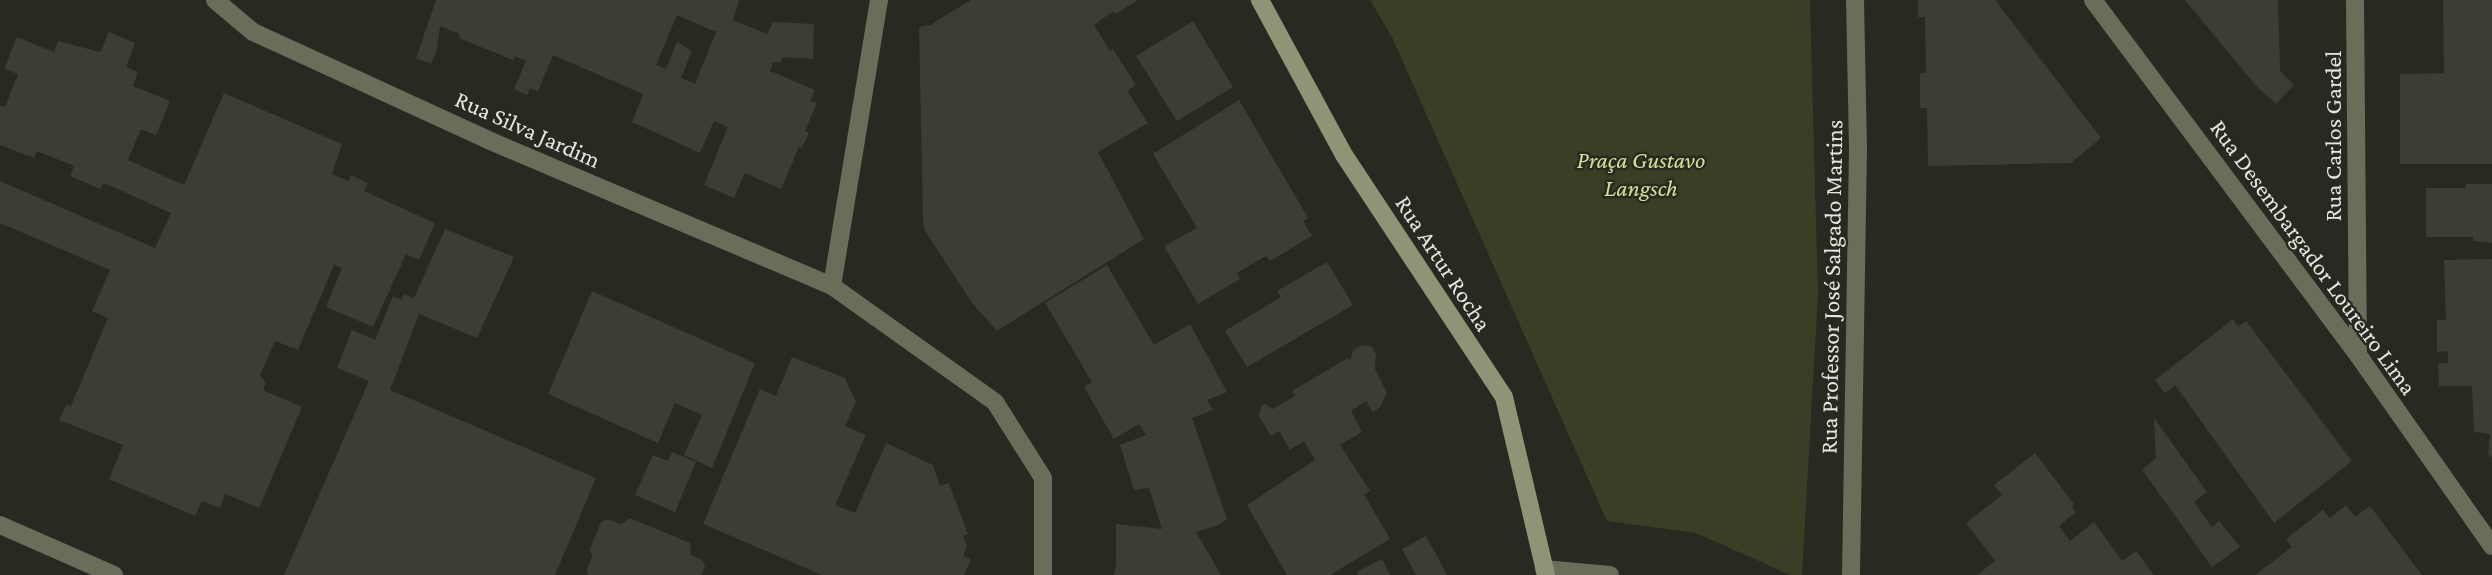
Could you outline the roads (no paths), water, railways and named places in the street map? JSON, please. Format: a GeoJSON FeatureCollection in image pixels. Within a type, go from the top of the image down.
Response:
{"type":"FeatureCollection","features":[{"type":"Feature","properties":{"kind":"street","name":"Rua Silva Jardim"},"geometry":{"type":"LineString","coordinates":[[215,0],[253,32],[495,143],[832,286],[995,402],[1043,478],[1043,575]]}},
{"type":"Feature","properties":{"kind":"street"},"geometry":{"type":"LineString","coordinates":[[832,286],[879,0]]}},
{"type":"Feature","properties":{"kind":"street","name":"Rua Artur Rocha"},"geometry":{"type":"LineString","coordinates":[[1260,0],[1344,155],[1504,397],[1545,572]]}},
{"type":"Feature","properties":{"kind":"street","name":"Rua Professor José Salgado Martins"},"geometry":{"type":"LineString","coordinates":[[1851,575],[1858,148],[1855,0]]}},
{"type":"Feature","properties":{"kind":"street","name":"Rua Desembargador Loureiro Lima"},"geometry":{"type":"LineString","coordinates":[[2093,0],[2358,355],[2492,546]]}},
{"type":"Feature","properties":{"kind":"street","name":"Rua Carlos Gardel"},"geometry":{"type":"LineString","coordinates":[[2355,0],[2358,355]]}},
{"type":"Feature","properties":{"kind":"street"},"geometry":{"type":"LineString","coordinates":[[0,525],[114,575]]}},
{"type":"Feature","properties":{"kind":"street"},"geometry":{"type":"LineString","coordinates":[[1545,572],[1610,575]]}},
{"type":"Feature","properties":{"kind":"park label","name":"Praça Gustavo Langsch"},"geometry":{"type":"Point","coordinates":[1641,173]}}]}
